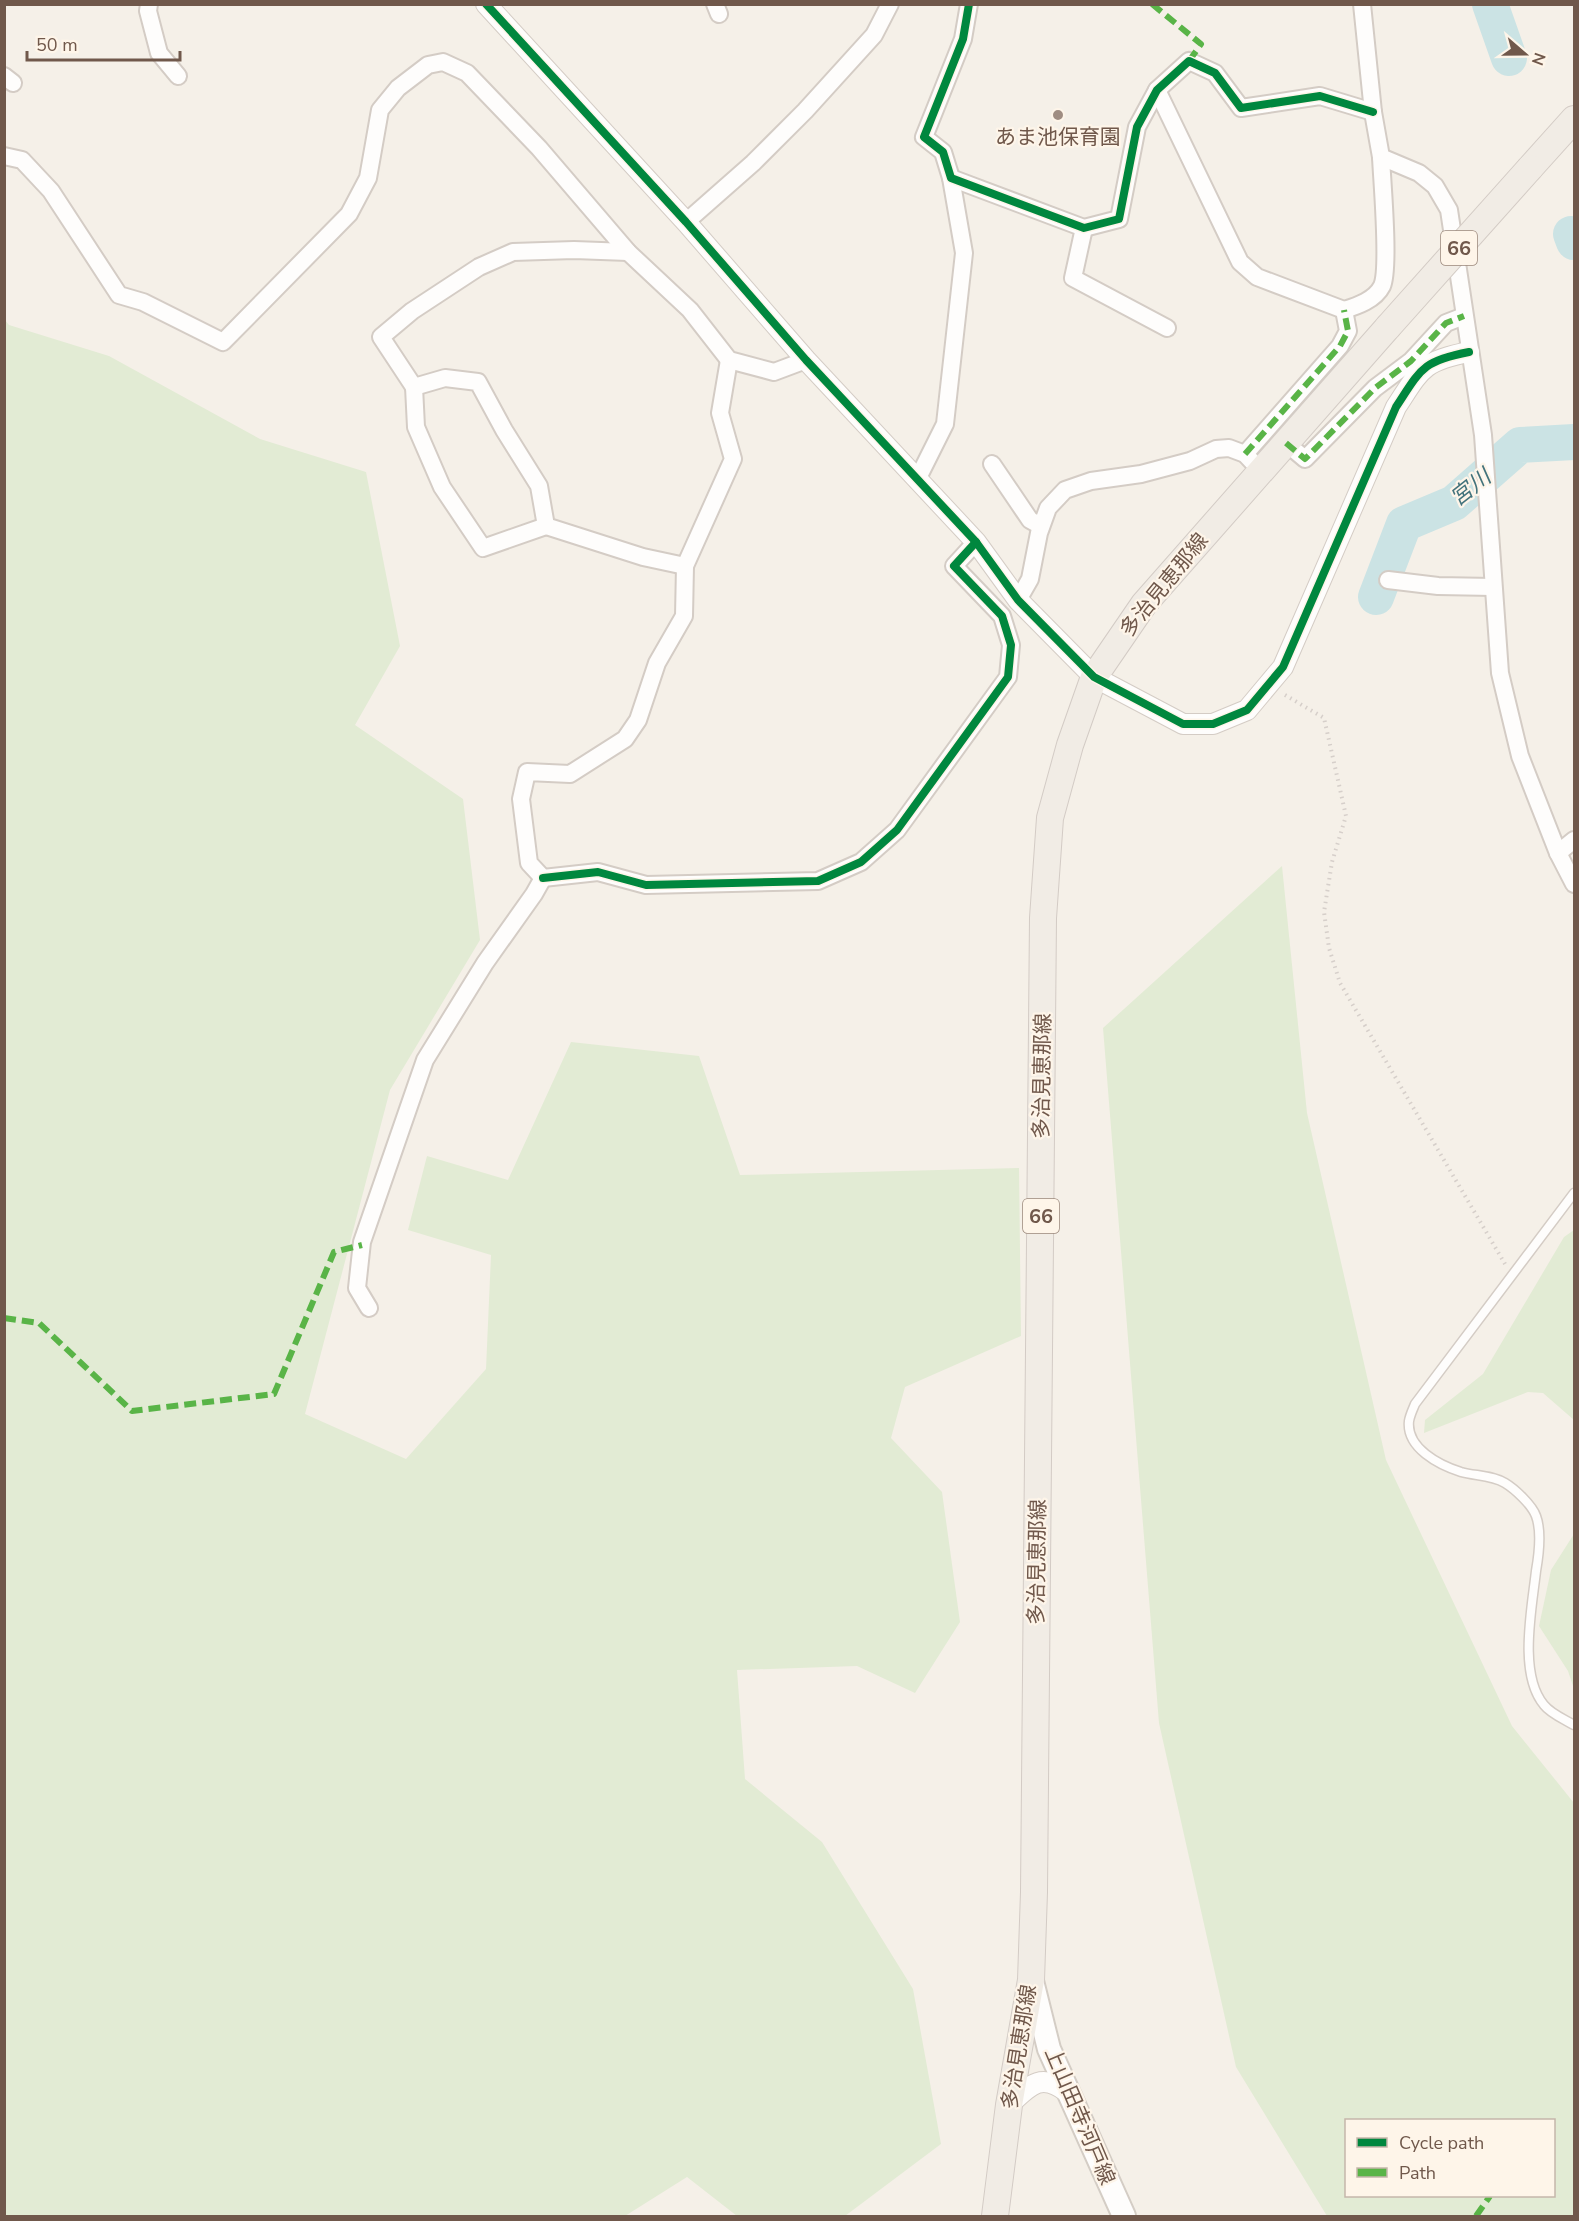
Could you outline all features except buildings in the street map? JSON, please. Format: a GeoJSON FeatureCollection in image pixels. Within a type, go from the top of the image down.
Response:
{"type":"FeatureCollection","features":[{"type":"Feature","properties":{"kind":"main road","name":"多治見恵那線"},"geometry":{"type":"LineString","coordinates":[[995,2217],[1009,2105],[1031,1980],[1034,1880],[1043,918],[1050,818],[1070,745],[1094,677],[1143,604],[1253,462],[1286,443],[1575,118]]}},
{"type":"Feature","properties":{"kind":"main road","name":"上山田寺河戸線"},"geometry":{"type":"LineString","coordinates":[[1031,1980],[1049,2049],[1124,2217]]}},
{"type":"Feature","properties":{"kind":"street"},"geometry":{"type":"LineString","coordinates":[[149,4],[148,11],[159,53],[178,75]]}},
{"type":"Feature","properties":{"kind":"street"},"geometry":{"type":"LineString","coordinates":[[486,4],[686,222],[806,360],[976,542],[1018,600],[1094,677],[1183,724],[1213,724],[1247,710],[1269,686],[1283,667],[1396,407],[1420,371],[1431,362],[1469,352]]}},
{"type":"Feature","properties":{"kind":"street"},"geometry":{"type":"LineString","coordinates":[[686,222],[753,163],[805,111],[874,35],[890,4]]}},
{"type":"Feature","properties":{"kind":"street"},"geometry":{"type":"LineString","coordinates":[[917,480],[945,424],[964,253],[951,178],[944,152],[924,137],[963,39],[969,4]]}},
{"type":"Feature","properties":{"kind":"street"},"geometry":{"type":"LineString","coordinates":[[1157,90],[1240,261],[1257,277],[1344,310],[1365,303],[1382,286],[1385,262],[1381,157],[1373,112],[1362,4]]}},
{"type":"Feature","properties":{"kind":"street"},"geometry":{"type":"LineString","coordinates":[[951,178],[1084,228],[1119,219],[1137,127],[1157,90],[1189,61],[1215,73],[1241,108],[1320,96],[1373,112]]}},
{"type":"Feature","properties":{"kind":"street"},"geometry":{"type":"LineString","coordinates":[[4,156],[22,160],[51,191],[119,295],[143,302],[223,342],[349,214],[368,178],[380,110],[398,88],[428,65],[443,62],[467,73],[539,148],[628,252],[690,310],[729,360],[774,372],[806,360]]}},
{"type":"Feature","properties":{"kind":"street"},"geometry":{"type":"LineString","coordinates":[[1381,157],[1419,173],[1436,186],[1449,210],[1483,435],[1500,673],[1520,756],[1558,853],[1575,884]]}},
{"type":"Feature","properties":{"kind":"street"},"geometry":{"type":"LineString","coordinates":[[1084,228],[1073,278],[1167,328]]}},
{"type":"Feature","properties":{"kind":"street"},"geometry":{"type":"LineString","coordinates":[[628,252],[574,250],[513,252],[479,267],[412,311],[381,337],[414,387],[416,427],[442,487],[483,548],[546,526],[643,557],[685,566]]}},
{"type":"Feature","properties":{"kind":"street"},"geometry":{"type":"LineString","coordinates":[[1018,600],[1030,579],[1041,526],[1048,508],[1065,490],[1091,481],[1141,474],[1180,464],[1216,448],[1229,448],[1253,462],[1340,345],[1348,331],[1344,310]]}},
{"type":"Feature","properties":{"kind":"street"},"geometry":{"type":"LineString","coordinates":[[1286,443],[1305,459],[1375,388],[1411,361],[1446,323],[1464,316]]}},
{"type":"Feature","properties":{"kind":"street"},"geometry":{"type":"LineString","coordinates":[[543,878],[529,863],[520,799],[527,772],[570,774],[625,739],[638,720],[657,663],[684,616],[685,566],[733,459],[720,413],[729,360]]}},
{"type":"Feature","properties":{"kind":"street"},"geometry":{"type":"LineString","coordinates":[[414,387],[445,378],[478,382],[504,430],[539,486],[546,526]]}},
{"type":"Feature","properties":{"kind":"street"},"geometry":{"type":"LineString","coordinates":[[992,464],[1030,520],[1041,526]]}},
{"type":"Feature","properties":{"kind":"street"},"geometry":{"type":"LineString","coordinates":[[543,878],[598,872],[646,885],[818,881],[861,862],[897,830],[1008,677],[1011,645],[1002,616],[954,566],[976,542]]}},
{"type":"Feature","properties":{"kind":"street"},"geometry":{"type":"LineString","coordinates":[[1388,580],[1438,586],[1493,587]]}},
{"type":"Feature","properties":{"kind":"street"},"geometry":{"type":"LineString","coordinates":[[1558,853],[1575,840]]}},
{"type":"Feature","properties":{"kind":"street"},"geometry":{"type":"LineString","coordinates":[[369,1308],[357,1288],[362,1242],[425,1060],[485,963],[543,878]]}},
{"type":"Feature","properties":{"kind":"street"},"geometry":{"type":"LineString","coordinates":[[1009,2105],[1027,2088],[1039,2082],[1047,2081],[1056,2084],[1067,2092]]}},
{"type":"Feature","properties":{"kind":"lane"},"geometry":{"type":"LineString","coordinates":[[1575,1193],[1415,1404],[1409,1420],[1410,1434],[1418,1447],[1436,1461],[1460,1472],[1504,1482],[1536,1515],[1539,1533],[1530,1622],[1531,1676],[1543,1705],[1575,1725]]}},
{"type":"Feature","properties":{"kind":"path"},"geometry":{"type":"LineString","coordinates":[[1269,686],[1324,718],[1346,816],[1332,862],[1324,912],[1329,948],[1340,983],[1511,1275]]}},
{"type":"Feature","properties":{"kind":"green space"},"geometry":{"type":"Polygon","coordinates":[[[5,320],[9,325],[109,356],[260,439],[366,472],[400,646],[355,725],[463,799],[480,940],[390,1090],[305,1414],[406,1459],[486,1369],[491,1255],[408,1230],[427,1156],[508,1180],[571,1042],[699,1056],[740,1175],[1019,1168],[1021,1336],[905,1387],[891,1438],[942,1492],[960,1622],[915,1693],[857,1666],[737,1670],[745,1779],[822,1842],[913,1989],[941,2144],[845,2216],[737,2216],[687,2177],[625,2216],[5,2216],[5,320]]]}},
{"type":"Feature","properties":{"kind":"green space"},"geometry":{"type":"Polygon","coordinates":[[[1282,866],[1307,1113],[1386,1460],[1512,1726],[1574,1803],[1574,2216],[1327,2216],[1236,2067],[1159,1723],[1103,1028],[1282,866]]]}},
{"type":"Feature","properties":{"kind":"green space"},"geometry":{"type":"Polygon","coordinates":[[[1574,1230],[1574,1420],[1543,1393],[1528,1392],[1424,1433],[1425,1420],[1483,1374],[1564,1237],[1574,1230]]]}},
{"type":"Feature","properties":{"kind":"green space"},"geometry":{"type":"Polygon","coordinates":[[[1574,1534],[1574,1689],[1568,1671],[1539,1626],[1551,1570],[1574,1534]]]}},
{"type":"Feature","properties":{"kind":"waterway","name":"宮川"},"geometry":{"type":"LineString","coordinates":[[1490,4],[1509,58]]}},
{"type":"Feature","properties":{"kind":"waterway","name":"宮川"},"geometry":{"type":"LineString","coordinates":[[1571,234],[1574,242]]}},
{"type":"Feature","properties":{"kind":"waterway","name":"宮川"},"geometry":{"type":"LineString","coordinates":[[1376,597],[1404,524],[1454,503],[1520,445],[1574,442]]}},
{"type":"Feature","properties":{"kind":"marked path"},"geometry":{"type":"LineString","coordinates":[[1152,4],[1201,44],[1189,61]]}},
{"type":"Feature","properties":{"kind":"marked path"},"geometry":{"type":"LineString","coordinates":[[1245,454],[1340,346],[1348,331],[1344,310]]}},
{"type":"Feature","properties":{"kind":"marked path"},"geometry":{"type":"LineString","coordinates":[[1286,443],[1305,459],[1375,388],[1411,361],[1446,323],[1464,316]]}},
{"type":"Feature","properties":{"kind":"marked path"},"geometry":{"type":"LineString","coordinates":[[4,1318],[39,1323],[132,1411],[274,1394],[334,1252],[362,1245]]}},
{"type":"Feature","properties":{"kind":"marked path"},"geometry":{"type":"LineString","coordinates":[[1476,2216],[1489,2197]]}},
{"type":"Feature","properties":{"kind":"cycle path"},"geometry":{"type":"LineString","coordinates":[[486,4],[686,222],[806,360],[976,542],[1018,600],[1094,677],[1183,724],[1213,724],[1247,710],[1283,667],[1396,407],[1424,369],[1441,359],[1469,352]]}},
{"type":"Feature","properties":{"kind":"cycle path"},"geometry":{"type":"LineString","coordinates":[[969,4],[963,39],[924,137],[943,152],[951,178],[1084,228],[1119,219],[1137,127],[1157,90],[1189,61],[1215,73],[1241,108],[1320,96],[1373,112]]}},
{"type":"Feature","properties":{"kind":"cycle path"},"geometry":{"type":"LineString","coordinates":[[543,878],[598,872],[646,885],[818,881],[861,862],[897,830],[1008,677],[1011,645],[1002,616],[954,566],[976,542]]}},
{"type":"Feature","properties":{"kind":"place","name":"あま池保育園"},"geometry":{"type":"Point","coordinates":[1058,115]}}]}
